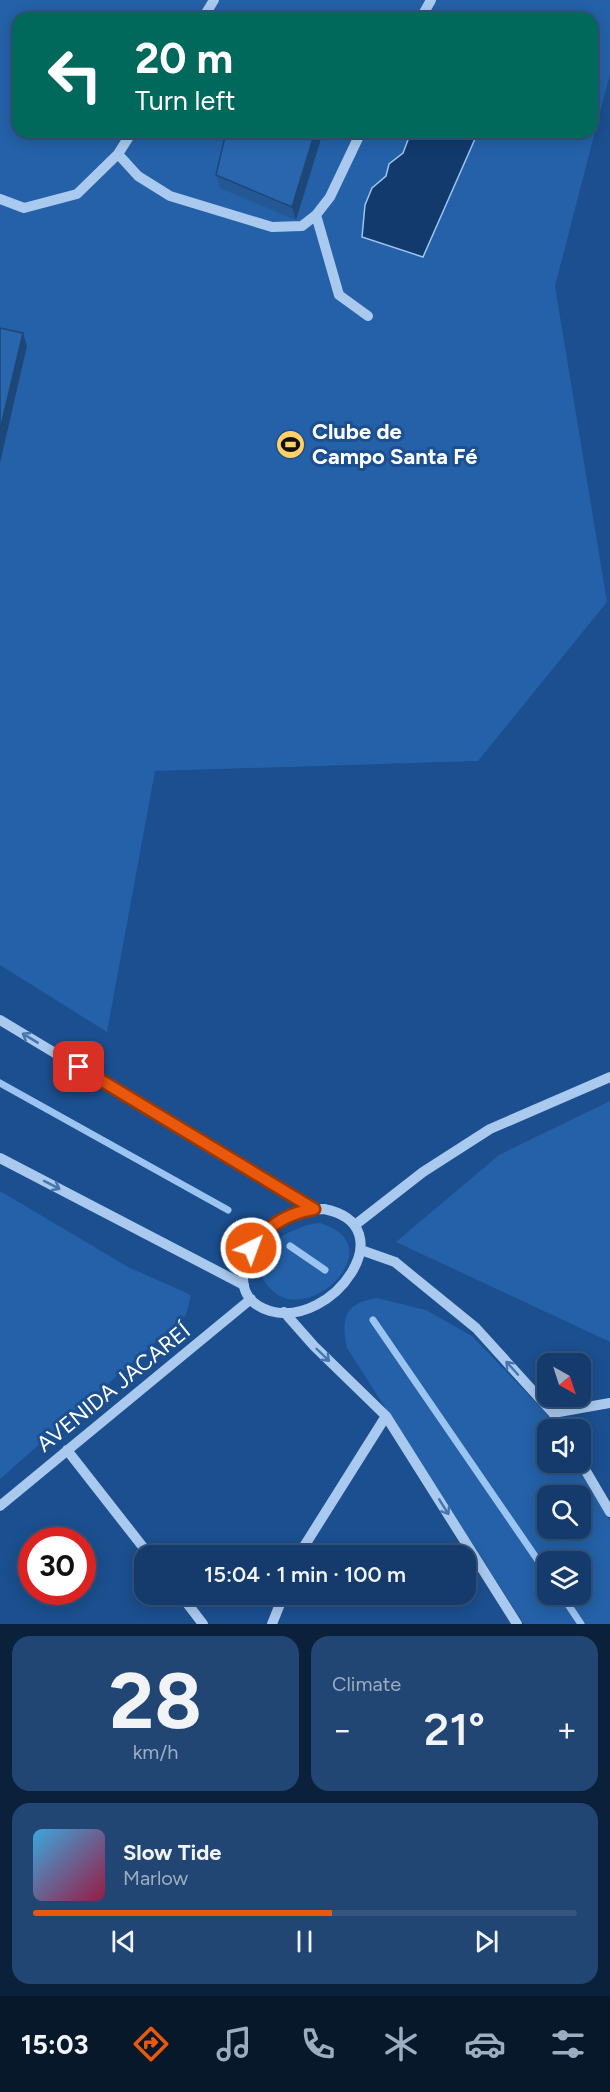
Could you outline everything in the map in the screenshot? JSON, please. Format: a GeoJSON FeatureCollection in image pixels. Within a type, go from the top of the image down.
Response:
{"type":"FeatureCollection","features":[{"type":"Feature","properties":{"kind":"street"},"geometry":{"type":"LineString","coordinates":[[0,199],[24,208],[77,194],[118,154],[128,138]]}},
{"type":"Feature","properties":{"kind":"street"},"geometry":{"type":"LineString","coordinates":[[118,154],[138,176],[170,196],[272,226],[302,226],[316,215],[330,197],[358,138]]}},
{"type":"Feature","properties":{"kind":"street"},"geometry":{"type":"LineString","coordinates":[[316,215],[339,295],[368,316]]}},
{"type":"Feature","properties":{"kind":"street"},"geometry":{"type":"LineString","coordinates":[[0,1020],[314,1209]]}},
{"type":"Feature","properties":{"kind":"street"},"geometry":{"type":"LineString","coordinates":[[355,1225],[423,1172],[490,1129],[610,1077]]}},
{"type":"Feature","properties":{"kind":"street"},"geometry":{"type":"LineString","coordinates":[[0,1158],[244,1285]]}},
{"type":"Feature","properties":{"kind":"street"},"geometry":{"type":"LineString","coordinates":[[314,1209],[334,1211],[355,1225],[361,1250],[355,1268],[334,1293],[315,1306],[284,1312],[265,1309],[251,1299],[244,1285],[246,1258],[264,1232],[283,1218],[314,1209]]}},
{"type":"Feature","properties":{"kind":"street"},"geometry":{"type":"LineString","coordinates":[[361,1250],[395,1262],[476,1328],[556,1419]]}},
{"type":"Feature","properties":{"kind":"street","name":"AVENIDA JACAREÍ"},"geometry":{"type":"LineString","coordinates":[[0,1506],[251,1299]]}},
{"type":"Feature","properties":{"kind":"street"},"geometry":{"type":"LineString","coordinates":[[284,1312],[314,1346],[386,1416],[517,1624]]}},
{"type":"Feature","properties":{"kind":"street"},"geometry":{"type":"LineString","coordinates":[[553,1413],[610,1402]]}},
{"type":"Feature","properties":{"kind":"street"},"geometry":{"type":"LineString","coordinates":[[305,1545],[386,1416]]}},
{"type":"Feature","properties":{"kind":"street"},"geometry":{"type":"LineString","coordinates":[[67,1450],[141,1545]]}},
{"type":"Feature","properties":{"kind":"street"},"geometry":{"type":"LineString","coordinates":[[587,1473],[610,1512]]}},
{"type":"Feature","properties":{"kind":"street"},"geometry":{"type":"LineString","coordinates":[[188,1605],[203,1624]]}},
{"type":"Feature","properties":{"kind":"street"},"geometry":{"type":"LineString","coordinates":[[272,1624],[280,1605]]}},
{"type":"Feature","properties":{"kind":"shaded area","name":"Clube de Campo Santa Fé"},"geometry":{"type":"Polygon","coordinates":[[[0,0],[610,0],[610,74],[598,120],[598,12],[12,12],[12,138],[593,138],[555,286],[607,602],[478,761],[155,771],[107,1032],[0,965],[0,0]]]}},
{"type":"Feature","properties":{"kind":"shaded area"},"geometry":{"type":"Polygon","coordinates":[[[409,138],[475,138],[423,257],[362,237],[365,205],[372,188],[386,176],[389,164],[403,153],[409,138]]]}},
{"type":"Feature","properties":{"kind":"shaded area"},"geometry":{"type":"Polygon","coordinates":[[[610,1101],[610,1342],[396,1242],[499,1155],[610,1101]]]}},
{"type":"Feature","properties":{"kind":"shaded area"},"geometry":{"type":"Polygon","coordinates":[[[0,1191],[128,1267],[191,1295],[186,1315],[0,1479],[0,1191]]]}},
{"type":"Feature","properties":{"kind":"shaded area"},"geometry":{"type":"Polygon","coordinates":[[[320,1223],[340,1233],[348,1245],[348,1260],[342,1274],[330,1286],[314,1295],[298,1300],[279,1296],[265,1282],[260,1270],[261,1260],[266,1250],[286,1234],[320,1223]]]}},
{"type":"Feature","properties":{"kind":"shaded area"},"geometry":{"type":"Polygon","coordinates":[[[377,1298],[426,1310],[472,1336],[537,1404],[537,1407],[545,1412],[550,1419],[537,1419],[537,1473],[582,1473],[589,1485],[537,1485],[537,1539],[591,1539],[591,1489],[610,1521],[610,1624],[524,1624],[476,1549],[476,1545],[473,1545],[347,1348],[345,1321],[351,1308],[377,1298]]]}},
{"type":"Feature","properties":{"kind":"building"},"geometry":{"type":"Polygon","coordinates":[[[225,138],[313,138],[292,207],[216,175],[225,138]]]}},
{"type":"Feature","properties":{"kind":"building"},"geometry":{"type":"Polygon","coordinates":[[[0,328],[23,333],[0,430],[0,328]]]}},
{"type":"Feature","properties":{"kind":"waterway"},"geometry":{"type":"LineString","coordinates":[[0,1083],[228,1210]]}},
{"type":"Feature","properties":{"kind":"waterway"},"geometry":{"type":"LineString","coordinates":[[290,1246],[325,1270]]}},
{"type":"Feature","properties":{"kind":"waterway"},"geometry":{"type":"LineString","coordinates":[[373,1320],[537,1559]]}},
{"type":"Feature","properties":{"kind":"waterway"},"geometry":{"type":"LineString","coordinates":[[568,1605],[581,1624]]}},
{"type":"Feature","properties":{"kind":"place","name":"Clube de Campo Santa Fé"},"geometry":{"type":"Point","coordinates":[291,444]}},
{"type":"Feature","properties":{"kind":"route"},"geometry":{"type":"LineString","coordinates":[[79,1067],[314,1209],[293,1214],[273,1224],[251,1248]]}}]}
